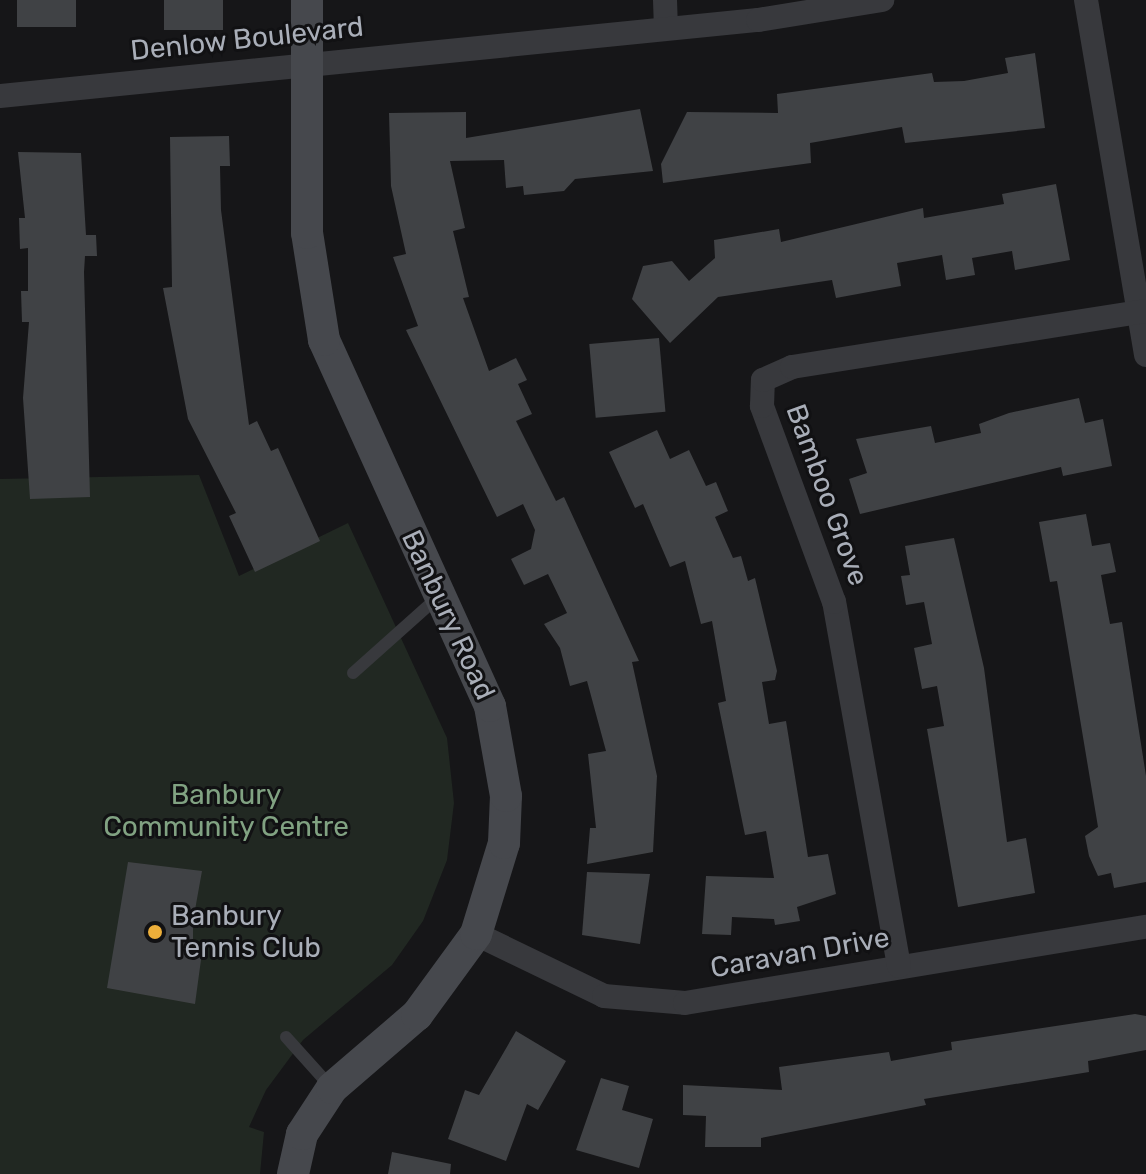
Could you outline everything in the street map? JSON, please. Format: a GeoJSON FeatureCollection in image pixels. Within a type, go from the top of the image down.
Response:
{"type":"FeatureCollection","features":[{"type":"Feature","properties":{"kind":"street","name":"Banbury Road"},"geometry":{"type":"LineString","coordinates":[[293,1174],[302,1134],[332,1088],[417,1015],[476,934],[504,843],[503,752],[481,683],[324,340],[307,233],[307,0]]}},
{"type":"Feature","properties":{"kind":"street"},"geometry":{"type":"LineString","coordinates":[[665,0],[666,28]]}},
{"type":"Feature","properties":{"kind":"street","name":"Denlow Boulevard"},"geometry":{"type":"LineString","coordinates":[[0,96],[307,62],[666,28],[882,0]]}},
{"type":"Feature","properties":{"kind":"street"},"geometry":{"type":"LineString","coordinates":[[1086,0],[1142,311],[1146,355]]}},
{"type":"Feature","properties":{"kind":"street","name":"Bamboo Grove"},"geometry":{"type":"LineString","coordinates":[[899,966],[834,602],[762,406],[763,380],[792,367],[1142,311]]}},
{"type":"Feature","properties":{"kind":"street","name":"Caravan Drive"},"geometry":{"type":"LineString","coordinates":[[476,934],[566,983],[644,1003],[685,1003],[1146,927]]}},
{"type":"Feature","properties":{"kind":"lane"},"geometry":{"type":"LineString","coordinates":[[353,673],[440,596]]}},
{"type":"Feature","properties":{"kind":"lane"},"geometry":{"type":"LineString","coordinates":[[286,1037],[332,1088]]}},
{"type":"Feature","properties":{"kind":"green space","name":"Banbury Community Centre"},"geometry":{"type":"Polygon","coordinates":[[[199,475],[239,576],[348,523],[447,738],[454,803],[447,860],[423,921],[392,965],[303,1040],[266,1090],[249,1127],[264,1132],[260,1174],[0,1174],[0,479],[199,475]]]}},
{"type":"Feature","properties":{"kind":"building"},"geometry":{"type":"Polygon","coordinates":[[[17,0],[76,0],[76,27],[17,27],[17,0]]]}},
{"type":"Feature","properties":{"kind":"building"},"geometry":{"type":"Polygon","coordinates":[[[164,0],[223,0],[223,30],[164,30],[164,0]]]}},
{"type":"Feature","properties":{"kind":"building"},"geometry":{"type":"Polygon","coordinates":[[[1035,53],[1045,128],[905,143],[902,127],[810,143],[811,163],[663,183],[661,164],[687,112],[778,113],[777,94],[932,73],[934,82],[964,81],[1008,73],[1005,58],[1035,53]]]}},
{"type":"Feature","properties":{"kind":"building"},"geometry":{"type":"Polygon","coordinates":[[[640,109],[653,171],[575,179],[564,191],[524,195],[523,186],[506,188],[504,160],[450,161],[465,228],[453,231],[469,297],[463,298],[489,371],[516,358],[527,380],[518,384],[532,414],[516,421],[556,501],[564,497],[639,661],[632,662],[657,776],[653,852],[587,864],[590,828],[596,828],[588,754],[606,751],[587,681],[570,686],[560,648],[544,624],[567,613],[548,574],[524,585],[511,559],[531,549],[535,530],[523,504],[497,517],[406,330],[418,326],[393,257],[406,254],[391,186],[389,113],[466,112],[466,138],[640,109]]]}},
{"type":"Feature","properties":{"kind":"building"},"geometry":{"type":"Polygon","coordinates":[[[229,136],[230,166],[220,166],[221,210],[249,425],[257,421],[271,451],[278,448],[320,541],[255,572],[229,516],[236,513],[188,419],[163,288],[172,287],[170,137],[229,136]]]}},
{"type":"Feature","properties":{"kind":"building"},"geometry":{"type":"Polygon","coordinates":[[[18,152],[81,153],[86,235],[96,235],[97,256],[85,256],[84,272],[90,497],[30,499],[23,398],[29,322],[22,322],[21,291],[28,291],[28,248],[20,249],[19,218],[25,218],[18,152]]]}},
{"type":"Feature","properties":{"kind":"building"},"geometry":{"type":"Polygon","coordinates":[[[1056,184],[1070,260],[1015,270],[1012,251],[972,258],[975,275],[946,280],[942,255],[897,263],[901,286],[836,298],[832,280],[718,297],[670,343],[632,299],[643,266],[672,261],[689,281],[715,258],[714,240],[779,229],[781,242],[923,208],[924,218],[1004,204],[1002,194],[1056,184]]]}},
{"type":"Feature","properties":{"kind":"building"},"geometry":{"type":"Polygon","coordinates":[[[659,338],[665,412],[596,418],[589,344],[659,338]]]}},
{"type":"Feature","properties":{"kind":"building"},"geometry":{"type":"Polygon","coordinates":[[[1079,398],[1085,423],[1103,419],[1112,466],[1063,476],[1061,467],[860,514],[849,479],[867,473],[856,439],[931,426],[935,443],[981,433],[979,424],[1009,413],[1079,398]]]}},
{"type":"Feature","properties":{"kind":"building"},"geometry":{"type":"Polygon","coordinates":[[[657,430],[670,459],[689,450],[706,486],[716,482],[728,511],[715,517],[733,558],[741,556],[748,581],[755,578],[777,671],[775,680],[762,682],[769,724],[786,721],[808,857],[828,854],[836,894],[797,907],[800,921],[775,925],[774,919],[732,917],[731,935],[702,934],[706,876],[774,878],[766,831],[745,835],[718,703],[726,701],[712,621],[701,624],[685,561],[670,567],[643,504],[635,508],[609,452],[657,430]]]}},
{"type":"Feature","properties":{"kind":"building"},"geometry":{"type":"Polygon","coordinates":[[[1086,514],[1092,546],[1110,543],[1116,572],[1101,575],[1110,624],[1122,622],[1146,776],[1146,882],[1114,888],[1111,873],[1098,876],[1089,856],[1085,836],[1098,827],[1057,581],[1050,582],[1039,522],[1086,514]]]}},
{"type":"Feature","properties":{"kind":"building"},"geometry":{"type":"Polygon","coordinates":[[[954,538],[984,668],[1007,842],[1026,838],[1035,893],[958,907],[927,729],[944,726],[937,686],[922,689],[914,648],[932,644],[924,602],[906,605],[901,576],[910,575],[905,546],[954,538]]]}},
{"type":"Feature","properties":{"kind":"building","name":"Banbury Tennis Club"},"geometry":{"type":"Polygon","coordinates":[[[128,862],[202,871],[193,921],[193,943],[203,945],[195,1004],[107,988],[128,862]]]}},
{"type":"Feature","properties":{"kind":"building"},"geometry":{"type":"Polygon","coordinates":[[[587,872],[650,874],[640,944],[582,935],[587,872]]]}},
{"type":"Feature","properties":{"kind":"building"},"geometry":{"type":"Polygon","coordinates":[[[1135,1014],[1146,1016],[1146,1050],[1088,1061],[1089,1072],[924,1099],[926,1105],[761,1138],[761,1147],[705,1147],[706,1116],[683,1115],[683,1085],[782,1090],[779,1067],[889,1052],[891,1061],[952,1050],[951,1042],[1135,1014]]]}},
{"type":"Feature","properties":{"kind":"building"},"geometry":{"type":"Polygon","coordinates":[[[516,1031],[566,1061],[538,1110],[527,1104],[506,1161],[448,1139],[465,1090],[479,1095],[516,1031]]]}},
{"type":"Feature","properties":{"kind":"building"},"geometry":{"type":"Polygon","coordinates":[[[601,1078],[629,1086],[622,1110],[653,1119],[639,1168],[576,1150],[601,1078]]]}},
{"type":"Feature","properties":{"kind":"building"},"geometry":{"type":"Polygon","coordinates":[[[392,1152],[451,1164],[450,1174],[388,1174],[392,1152]]]}},
{"type":"Feature","properties":{"kind":"place","name":"Banbury Tennis Club"},"geometry":{"type":"Point","coordinates":[155,932]}}]}
